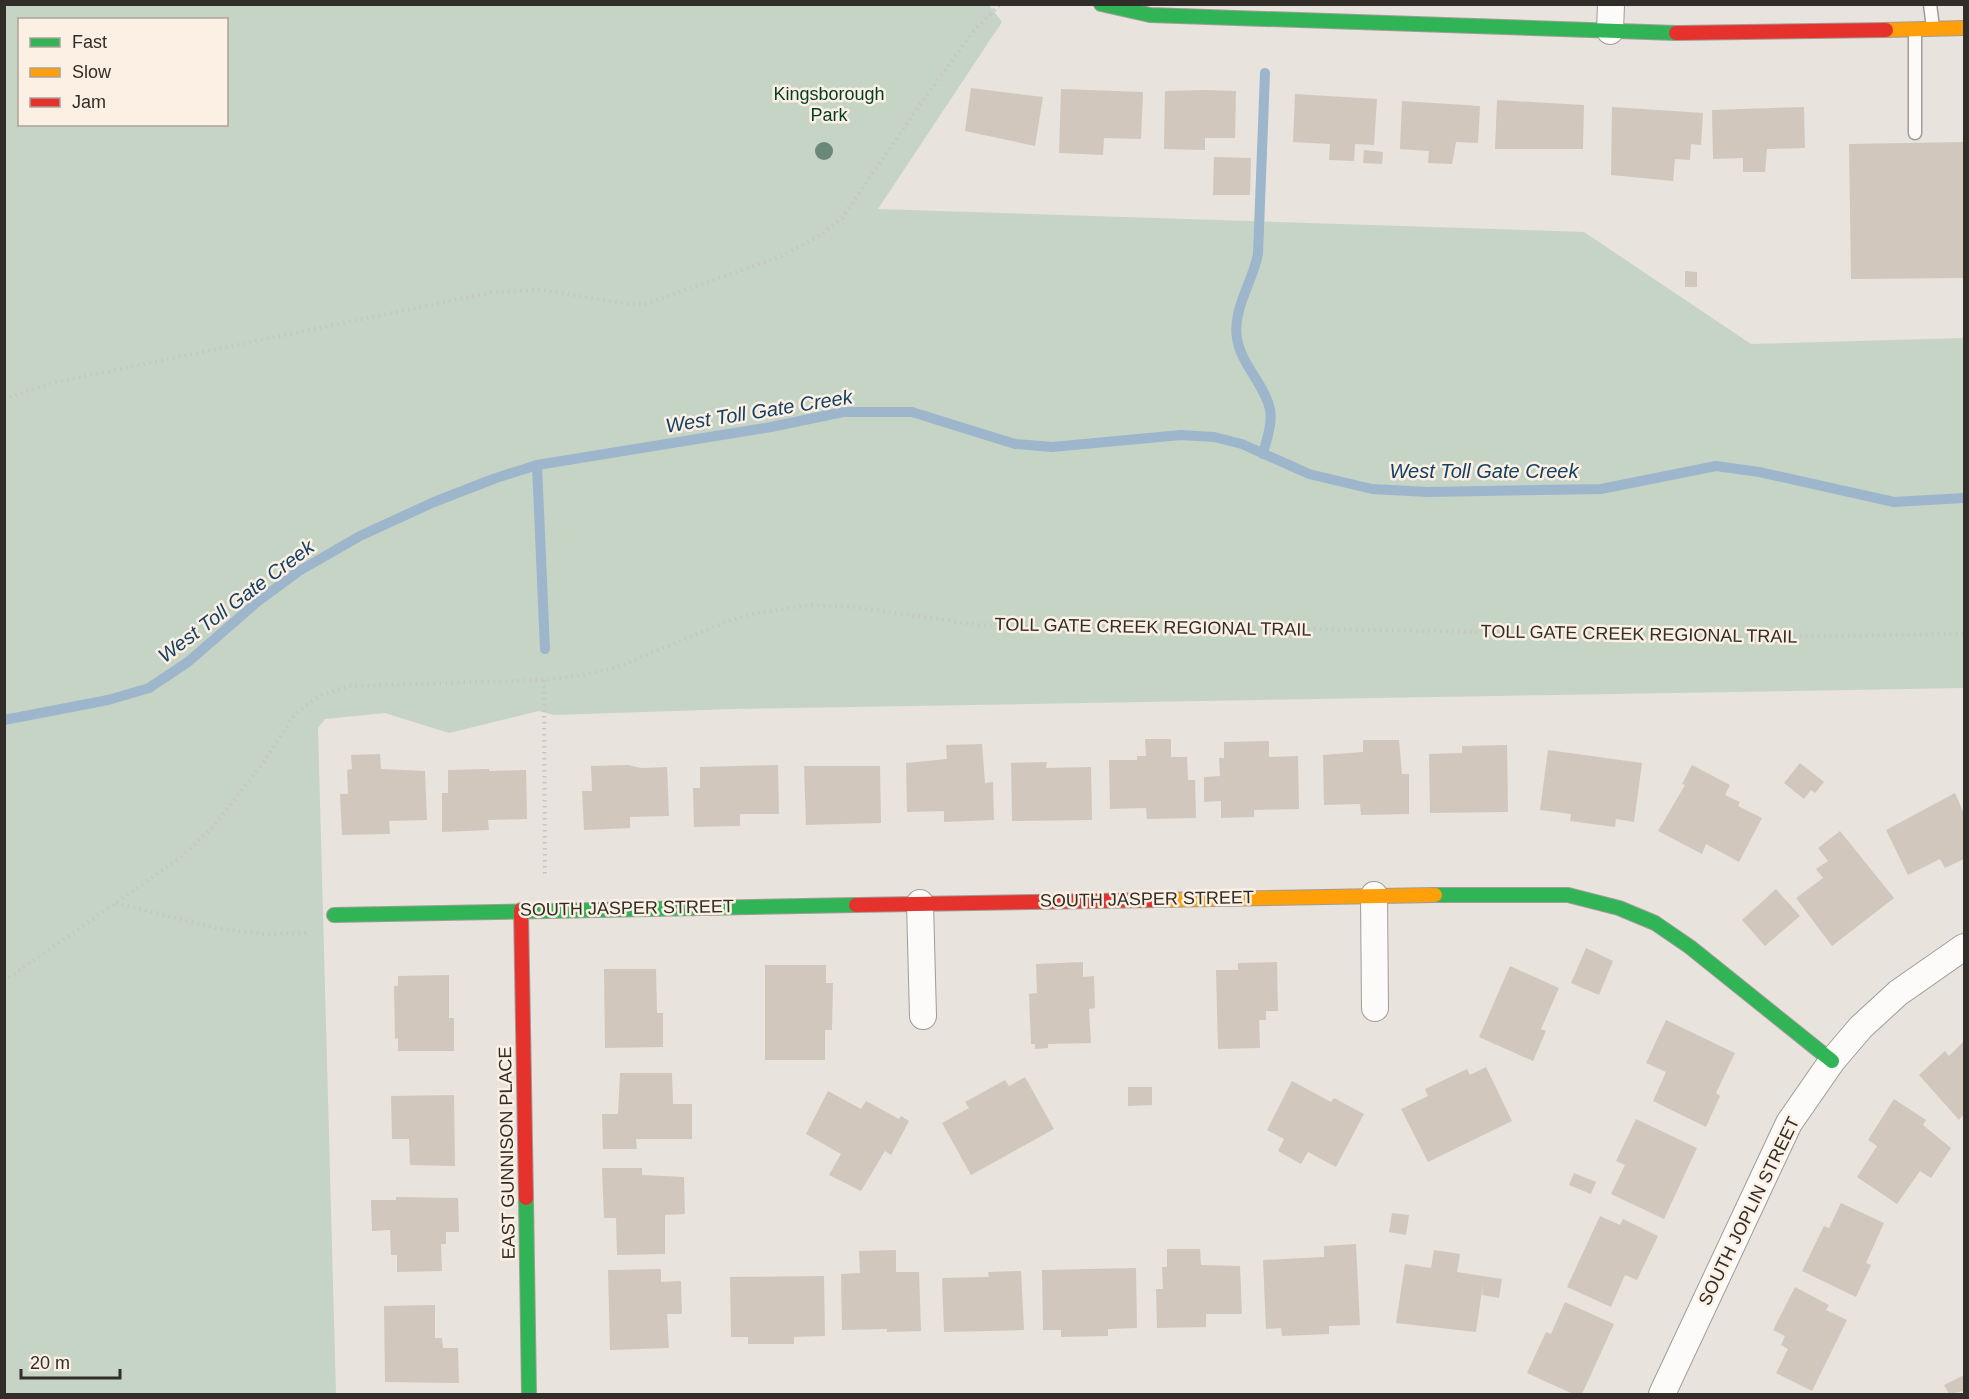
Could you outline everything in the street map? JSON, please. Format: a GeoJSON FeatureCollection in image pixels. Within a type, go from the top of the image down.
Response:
{"type":"FeatureCollection","features":[{"type":"Feature","properties":{"kind":"street"},"geometry":{"type":"LineString","coordinates":[[1101,4],[1150,15],[1712,34],[1965,28]]}},
{"type":"Feature","properties":{"kind":"street"},"geometry":{"type":"LineString","coordinates":[[1610,31],[1611,4]]}},
{"type":"Feature","properties":{"kind":"street","name":"SOUTH JASPER STREET"},"geometry":{"type":"LineString","coordinates":[[334,915],[545,909],[1529,892],[1568,895],[1619,908],[1655,923],[1690,948],[1832,1061]]}},
{"type":"Feature","properties":{"kind":"street"},"geometry":{"type":"LineString","coordinates":[[1374,895],[1376,1008]]}},
{"type":"Feature","properties":{"kind":"street"},"geometry":{"type":"LineString","coordinates":[[920,903],[923,1016]]}},
{"type":"Feature","properties":{"kind":"street","name":"EAST GUNNISON PLACE"},"geometry":{"type":"LineString","coordinates":[[521,910],[529,1395]]}},
{"type":"Feature","properties":{"kind":"street","name":"SOUTH JOPLIN STREET"},"geometry":{"type":"LineString","coordinates":[[1662,1395],[1770,1160],[1790,1123],[1832,1061],[1861,1027],[1898,993],[1965,947]]}},
{"type":"Feature","properties":{"kind":"lane"},"geometry":{"type":"LineString","coordinates":[[1930,4],[1933,29]]}},
{"type":"Feature","properties":{"kind":"lane"},"geometry":{"type":"LineString","coordinates":[[1915,29],[1915,133]]}},
{"type":"Feature","properties":{"kind":"path"},"geometry":{"type":"LineString","coordinates":[[4,399],[52,383],[493,292],[541,290],[628,304],[645,304],[758,266],[804,245],[843,218],[972,33],[990,17],[1000,4]]}},
{"type":"Feature","properties":{"kind":"path","name":"TOLL GATE CREEK REGIONAL TRAIL"},"geometry":{"type":"LineString","coordinates":[[4,981],[180,858],[213,827],[264,763],[294,714],[321,695],[349,686],[383,683],[544,680],[615,668],[728,621],[756,613],[808,605],[854,607],[981,625],[1065,630],[1318,629],[1737,637],[1965,634]]}},
{"type":"Feature","properties":{"kind":"path"},"geometry":{"type":"LineString","coordinates":[[544,680],[545,909]]}},
{"type":"Feature","properties":{"kind":"path"},"geometry":{"type":"LineString","coordinates":[[116,903],[176,920],[261,934],[331,933],[334,915]]}},
{"type":"Feature","properties":{"kind":"green space","name":"Kingsborough Park"},"geometry":{"type":"Polygon","coordinates":[[[5,5],[989,5],[1002,22],[878,209],[1584,232],[1751,344],[1964,338],[1964,688],[734,709],[554,715],[539,711],[449,733],[385,713],[325,719],[318,728],[336,1394],[5,1394],[5,5]]]}},
{"type":"Feature","properties":{"kind":"building"},"geometry":{"type":"Polygon","coordinates":[[[971,88],[1043,97],[1035,146],[965,131],[971,88]]]}},
{"type":"Feature","properties":{"kind":"building"},"geometry":{"type":"Polygon","coordinates":[[[1061,89],[1143,92],[1141,139],[1104,138],[1103,155],[1059,153],[1061,89]]]}},
{"type":"Feature","properties":{"kind":"building"},"geometry":{"type":"Polygon","coordinates":[[[1165,91],[1236,91],[1235,138],[1205,138],[1205,150],[1164,149],[1165,91]]]}},
{"type":"Feature","properties":{"kind":"building"},"geometry":{"type":"Polygon","coordinates":[[[1295,94],[1377,99],[1374,145],[1355,144],[1354,161],[1329,160],[1330,144],[1293,142],[1295,94]]]}},
{"type":"Feature","properties":{"kind":"building"},"geometry":{"type":"Polygon","coordinates":[[[1497,100],[1584,105],[1583,149],[1495,149],[1497,100]]]}},
{"type":"Feature","properties":{"kind":"building"},"geometry":{"type":"Polygon","coordinates":[[[1402,101],[1480,106],[1478,143],[1456,142],[1452,164],[1428,163],[1429,151],[1400,149],[1402,101]]]}},
{"type":"Feature","properties":{"kind":"building"},"geometry":{"type":"Polygon","coordinates":[[[1612,107],[1703,113],[1701,145],[1691,144],[1690,160],[1675,159],[1673,181],[1611,175],[1612,107]]]}},
{"type":"Feature","properties":{"kind":"building"},"geometry":{"type":"Polygon","coordinates":[[[1804,107],[1805,148],[1767,149],[1765,172],[1743,172],[1743,158],[1713,159],[1712,110],[1804,107]]]}},
{"type":"Feature","properties":{"kind":"building"},"geometry":{"type":"Polygon","coordinates":[[[1964,142],[1964,278],[1851,279],[1849,144],[1964,142]]]}},
{"type":"Feature","properties":{"kind":"building"},"geometry":{"type":"Polygon","coordinates":[[[1364,150],[1383,152],[1382,164],[1363,163],[1364,150]]]}},
{"type":"Feature","properties":{"kind":"building"},"geometry":{"type":"Polygon","coordinates":[[[1214,157],[1251,158],[1250,195],[1213,195],[1214,157]]]}},
{"type":"Feature","properties":{"kind":"building"},"geometry":{"type":"Polygon","coordinates":[[[1685,271],[1697,272],[1697,287],[1685,287],[1685,271]]]}},
{"type":"Feature","properties":{"kind":"building"},"geometry":{"type":"Polygon","coordinates":[[[1145,739],[1171,739],[1171,757],[1187,757],[1188,780],[1195,780],[1196,818],[1147,819],[1146,808],[1110,809],[1109,760],[1137,760],[1137,756],[1146,756],[1145,739]]]}},
{"type":"Feature","properties":{"kind":"building"},"geometry":{"type":"Polygon","coordinates":[[[1363,740],[1399,740],[1402,774],[1409,774],[1409,814],[1361,815],[1360,804],[1324,805],[1323,755],[1363,752],[1363,740]]]}},
{"type":"Feature","properties":{"kind":"building"},"geometry":{"type":"Polygon","coordinates":[[[1269,741],[1269,757],[1298,756],[1299,809],[1254,810],[1254,817],[1221,818],[1221,801],[1204,802],[1204,777],[1220,776],[1219,758],[1224,758],[1224,742],[1269,741]]]}},
{"type":"Feature","properties":{"kind":"building"},"geometry":{"type":"Polygon","coordinates":[[[982,744],[985,783],[993,782],[994,820],[944,822],[944,811],[907,812],[906,763],[947,759],[946,745],[982,744]]]}},
{"type":"Feature","properties":{"kind":"building"},"geometry":{"type":"Polygon","coordinates":[[[1507,745],[1508,812],[1430,813],[1429,754],[1462,753],[1462,746],[1507,745]]]}},
{"type":"Feature","properties":{"kind":"building"},"geometry":{"type":"Polygon","coordinates":[[[1548,750],[1642,763],[1634,822],[1616,819],[1615,827],[1570,821],[1571,814],[1540,810],[1548,750]]]}},
{"type":"Feature","properties":{"kind":"building"},"geometry":{"type":"Polygon","coordinates":[[[380,754],[381,769],[425,771],[427,820],[389,821],[390,834],[342,835],[340,794],[348,794],[347,770],[352,769],[351,755],[380,754]]]}},
{"type":"Feature","properties":{"kind":"building"},"geometry":{"type":"Polygon","coordinates":[[[1047,762],[1046,768],[1091,767],[1092,820],[1012,821],[1011,763],[1047,762]]]}},
{"type":"Feature","properties":{"kind":"building"},"geometry":{"type":"Polygon","coordinates":[[[1800,763],[1824,782],[1815,793],[1811,790],[1804,799],[1784,783],[1800,763]]]}},
{"type":"Feature","properties":{"kind":"building"},"geometry":{"type":"Polygon","coordinates":[[[628,765],[641,768],[667,767],[669,816],[630,817],[630,828],[584,830],[582,791],[592,791],[591,766],[628,765]]]}},
{"type":"Feature","properties":{"kind":"building"},"geometry":{"type":"Polygon","coordinates":[[[778,765],[779,814],[740,814],[740,826],[694,827],[693,788],[700,788],[700,767],[778,765]]]}},
{"type":"Feature","properties":{"kind":"building"},"geometry":{"type":"Polygon","coordinates":[[[1692,765],[1730,785],[1725,795],[1740,802],[1738,806],[1762,818],[1739,862],[1706,844],[1702,854],[1658,831],[1685,785],[1682,784],[1692,765]]]}},
{"type":"Feature","properties":{"kind":"building"},"geometry":{"type":"Polygon","coordinates":[[[804,766],[880,766],[881,823],[806,825],[804,766]]]}},
{"type":"Feature","properties":{"kind":"building"},"geometry":{"type":"Polygon","coordinates":[[[489,769],[489,771],[526,770],[527,819],[488,820],[489,830],[442,832],[442,793],[448,793],[448,770],[489,769]]]}},
{"type":"Feature","properties":{"kind":"building"},"geometry":{"type":"Polygon","coordinates":[[[1955,793],[1964,814],[1964,859],[1945,868],[1940,859],[1908,875],[1886,830],[1955,793]]]}},
{"type":"Feature","properties":{"kind":"building"},"geometry":{"type":"Polygon","coordinates":[[[1840,831],[1894,898],[1832,946],[1796,898],[1823,878],[1816,869],[1828,861],[1818,848],[1840,831]]]}},
{"type":"Feature","properties":{"kind":"building"},"geometry":{"type":"Polygon","coordinates":[[[1776,889],[1800,916],[1765,946],[1742,920],[1776,889]]]}},
{"type":"Feature","properties":{"kind":"building"},"geometry":{"type":"Polygon","coordinates":[[[1586,948],[1613,961],[1599,995],[1571,983],[1586,948]]]}},
{"type":"Feature","properties":{"kind":"building"},"geometry":{"type":"Polygon","coordinates":[[[1083,962],[1083,977],[1094,976],[1095,1008],[1089,1009],[1091,1043],[1048,1044],[1048,1048],[1035,1049],[1035,1044],[1031,1044],[1029,994],[1037,993],[1036,964],[1083,962]]]}},
{"type":"Feature","properties":{"kind":"building"},"geometry":{"type":"Polygon","coordinates":[[[1277,962],[1278,1011],[1266,1011],[1266,1020],[1259,1020],[1260,1048],[1218,1049],[1216,970],[1238,970],[1238,963],[1277,962]]]}},
{"type":"Feature","properties":{"kind":"building"},"geometry":{"type":"Polygon","coordinates":[[[765,965],[826,965],[826,983],[833,983],[832,1030],[825,1030],[825,1060],[765,1060],[765,965]]]}},
{"type":"Feature","properties":{"kind":"building"},"geometry":{"type":"Polygon","coordinates":[[[1510,966],[1559,988],[1541,1029],[1546,1031],[1533,1061],[1479,1037],[1510,966]]]}},
{"type":"Feature","properties":{"kind":"building"},"geometry":{"type":"Polygon","coordinates":[[[604,969],[656,969],[657,1013],[663,1013],[663,1047],[605,1048],[604,969]]]}},
{"type":"Feature","properties":{"kind":"building"},"geometry":{"type":"Polygon","coordinates":[[[449,975],[449,1018],[454,1018],[454,1051],[398,1051],[398,1038],[395,1039],[394,986],[398,986],[398,976],[449,975]]]}},
{"type":"Feature","properties":{"kind":"building"},"geometry":{"type":"Polygon","coordinates":[[[1666,1020],[1735,1053],[1716,1093],[1720,1096],[1706,1127],[1653,1101],[1666,1072],[1646,1063],[1666,1020]]]}},
{"type":"Feature","properties":{"kind":"building"},"geometry":{"type":"Polygon","coordinates":[[[1964,1041],[1964,1114],[1959,1120],[1919,1075],[1945,1051],[1949,1056],[1964,1041]]]}},
{"type":"Feature","properties":{"kind":"building"},"geometry":{"type":"Polygon","coordinates":[[[1486,1067],[1512,1121],[1428,1162],[1401,1109],[1428,1096],[1425,1089],[1467,1069],[1470,1075],[1486,1067]]]}},
{"type":"Feature","properties":{"kind":"building"},"geometry":{"type":"Polygon","coordinates":[[[620,1073],[672,1073],[673,1104],[692,1104],[692,1139],[636,1139],[637,1149],[603,1149],[602,1114],[618,1114],[620,1073]]]}},
{"type":"Feature","properties":{"kind":"building"},"geometry":{"type":"Polygon","coordinates":[[[1025,1077],[1054,1129],[971,1175],[942,1123],[969,1108],[965,1102],[1005,1080],[1009,1086],[1025,1077]]]}},
{"type":"Feature","properties":{"kind":"building"},"geometry":{"type":"Polygon","coordinates":[[[1292,1081],[1331,1102],[1334,1098],[1364,1114],[1336,1167],[1308,1152],[1301,1164],[1278,1151],[1284,1139],[1267,1130],[1292,1081]]]}},
{"type":"Feature","properties":{"kind":"building"},"geometry":{"type":"Polygon","coordinates":[[[1128,1087],[1152,1087],[1152,1105],[1128,1106],[1128,1087]]]}},
{"type":"Feature","properties":{"kind":"building"},"geometry":{"type":"Polygon","coordinates":[[[828,1091],[861,1109],[866,1101],[899,1119],[901,1116],[909,1121],[891,1155],[885,1151],[861,1191],[829,1175],[841,1154],[806,1134],[828,1091]]]}},
{"type":"Feature","properties":{"kind":"building"},"geometry":{"type":"Polygon","coordinates":[[[454,1095],[455,1166],[410,1165],[409,1139],[392,1139],[391,1096],[454,1095]]]}},
{"type":"Feature","properties":{"kind":"building"},"geometry":{"type":"Polygon","coordinates":[[[1894,1099],[1926,1120],[1923,1125],[1951,1148],[1931,1178],[1920,1171],[1897,1204],[1857,1177],[1877,1146],[1868,1140],[1894,1099]]]}},
{"type":"Feature","properties":{"kind":"building"},"geometry":{"type":"Polygon","coordinates":[[[1636,1119],[1697,1148],[1664,1219],[1611,1194],[1625,1165],[1616,1161],[1636,1119]]]}},
{"type":"Feature","properties":{"kind":"building"},"geometry":{"type":"Polygon","coordinates":[[[602,1168],[642,1168],[642,1175],[684,1177],[685,1214],[665,1215],[665,1254],[617,1255],[616,1218],[604,1218],[602,1168]]]}},
{"type":"Feature","properties":{"kind":"building"},"geometry":{"type":"Polygon","coordinates":[[[1574,1173],[1596,1182],[1591,1194],[1569,1185],[1574,1173]]]}},
{"type":"Feature","properties":{"kind":"building"},"geometry":{"type":"Polygon","coordinates":[[[396,1197],[458,1198],[459,1232],[446,1232],[446,1244],[441,1244],[442,1271],[397,1272],[397,1255],[391,1255],[390,1230],[372,1231],[371,1200],[396,1200],[396,1197]]]}},
{"type":"Feature","properties":{"kind":"building"},"geometry":{"type":"Polygon","coordinates":[[[1841,1203],[1884,1223],[1866,1263],[1871,1265],[1856,1297],[1802,1271],[1824,1226],[1829,1228],[1841,1203]]]}},
{"type":"Feature","properties":{"kind":"building"},"geometry":{"type":"Polygon","coordinates":[[[1392,1213],[1409,1215],[1406,1235],[1389,1232],[1392,1213]]]}},
{"type":"Feature","properties":{"kind":"building"},"geometry":{"type":"Polygon","coordinates":[[[1600,1216],[1620,1225],[1623,1219],[1658,1236],[1637,1280],[1625,1275],[1611,1307],[1567,1287],[1600,1216]]]}},
{"type":"Feature","properties":{"kind":"building"},"geometry":{"type":"Polygon","coordinates":[[[1356,1244],[1360,1325],[1329,1326],[1329,1334],[1282,1336],[1281,1328],[1266,1329],[1263,1260],[1324,1257],[1324,1246],[1356,1244]]]}},
{"type":"Feature","properties":{"kind":"building"},"geometry":{"type":"Polygon","coordinates":[[[1167,1249],[1200,1249],[1201,1265],[1240,1266],[1242,1314],[1206,1314],[1206,1327],[1157,1328],[1156,1289],[1163,1289],[1162,1267],[1167,1267],[1167,1249]]]}},
{"type":"Feature","properties":{"kind":"building"},"geometry":{"type":"Polygon","coordinates":[[[896,1250],[896,1272],[919,1272],[921,1331],[842,1330],[841,1274],[860,1273],[859,1251],[896,1250]]]}},
{"type":"Feature","properties":{"kind":"building"},"geometry":{"type":"Polygon","coordinates":[[[1434,1250],[1460,1254],[1457,1272],[1502,1279],[1499,1298],[1482,1295],[1483,1283],[1476,1332],[1396,1323],[1405,1264],[1431,1268],[1434,1250]]]}},
{"type":"Feature","properties":{"kind":"building"},"geometry":{"type":"Polygon","coordinates":[[[1136,1268],[1137,1328],[1108,1329],[1108,1336],[1061,1337],[1061,1330],[1043,1330],[1042,1270],[1136,1268]]]}},
{"type":"Feature","properties":{"kind":"building"},"geometry":{"type":"Polygon","coordinates":[[[661,1269],[661,1282],[681,1281],[682,1314],[667,1314],[669,1348],[610,1350],[608,1270],[661,1269]]]}},
{"type":"Feature","properties":{"kind":"building"},"geometry":{"type":"Polygon","coordinates":[[[1021,1271],[1024,1330],[944,1332],[942,1278],[989,1277],[988,1272],[1021,1271]]]}},
{"type":"Feature","properties":{"kind":"building"},"geometry":{"type":"Polygon","coordinates":[[[824,1276],[825,1336],[794,1337],[794,1344],[748,1344],[748,1337],[731,1337],[730,1277],[824,1276]]]}},
{"type":"Feature","properties":{"kind":"building"},"geometry":{"type":"Polygon","coordinates":[[[1795,1287],[1829,1305],[1826,1310],[1847,1320],[1812,1391],[1776,1373],[1788,1349],[1781,1345],[1785,1336],[1773,1330],[1795,1287]]]}},
{"type":"Feature","properties":{"kind":"building"},"geometry":{"type":"Polygon","coordinates":[[[1565,1302],[1614,1324],[1582,1394],[1573,1394],[1527,1373],[1546,1332],[1551,1334],[1565,1302]]]}},
{"type":"Feature","properties":{"kind":"building"},"geometry":{"type":"Polygon","coordinates":[[[435,1305],[435,1338],[442,1338],[443,1348],[458,1348],[459,1383],[385,1382],[384,1306],[435,1305]]]}},
{"type":"Feature","properties":{"kind":"building"},"geometry":{"type":"Polygon","coordinates":[[[1964,1375],[1964,1391],[1949,1394],[1944,1385],[1964,1375]]]}},
{"type":"Feature","properties":{"kind":"waterway"},"geometry":{"type":"LineString","coordinates":[[1263,454],[1270,426],[1270,409],[1263,391],[1239,348],[1236,327],[1240,306],[1258,254],[1265,73]]}},
{"type":"Feature","properties":{"kind":"waterway","name":"West Toll Gate Creek"},"geometry":{"type":"LineString","coordinates":[[4,720],[108,700],[149,688],[188,662],[257,602],[299,571],[360,536],[434,502],[496,478],[537,465],[771,427],[843,412],[912,412],[1015,444],[1052,447],[1181,435],[1214,437],[1242,444],[1309,474],[1372,489],[1427,492],[1601,489],[1716,466],[1759,472],[1894,502],[1964,498]]}},
{"type":"Feature","properties":{"kind":"waterway"},"geometry":{"type":"LineString","coordinates":[[537,465],[545,649]]}},
{"type":"Feature","properties":{"kind":"traffic: fast"},"geometry":{"type":"LineString","coordinates":[[1101,4],[1150,15],[1676,33]]}},
{"type":"Feature","properties":{"kind":"traffic: fast"},"geometry":{"type":"LineString","coordinates":[[1435,895],[1568,895],[1619,908],[1655,923],[1690,947],[1832,1061]]}},
{"type":"Feature","properties":{"kind":"traffic: fast"},"geometry":{"type":"LineString","coordinates":[[334,915],[856,905]]}},
{"type":"Feature","properties":{"kind":"traffic: fast"},"geometry":{"type":"LineString","coordinates":[[526,1198],[529,1394]]}},
{"type":"Feature","properties":{"kind":"traffic: slow"},"geometry":{"type":"LineString","coordinates":[[1886,30],[1964,28]]}},
{"type":"Feature","properties":{"kind":"traffic: slow"},"geometry":{"type":"LineString","coordinates":[[1157,900],[1435,895]]}},
{"type":"Feature","properties":{"kind":"traffic: jam"},"geometry":{"type":"LineString","coordinates":[[1676,33],[1886,30]]}},
{"type":"Feature","properties":{"kind":"traffic: jam"},"geometry":{"type":"LineString","coordinates":[[856,905],[1157,900]]}},
{"type":"Feature","properties":{"kind":"traffic: jam"},"geometry":{"type":"LineString","coordinates":[[521,910],[526,1198]]}}]}
